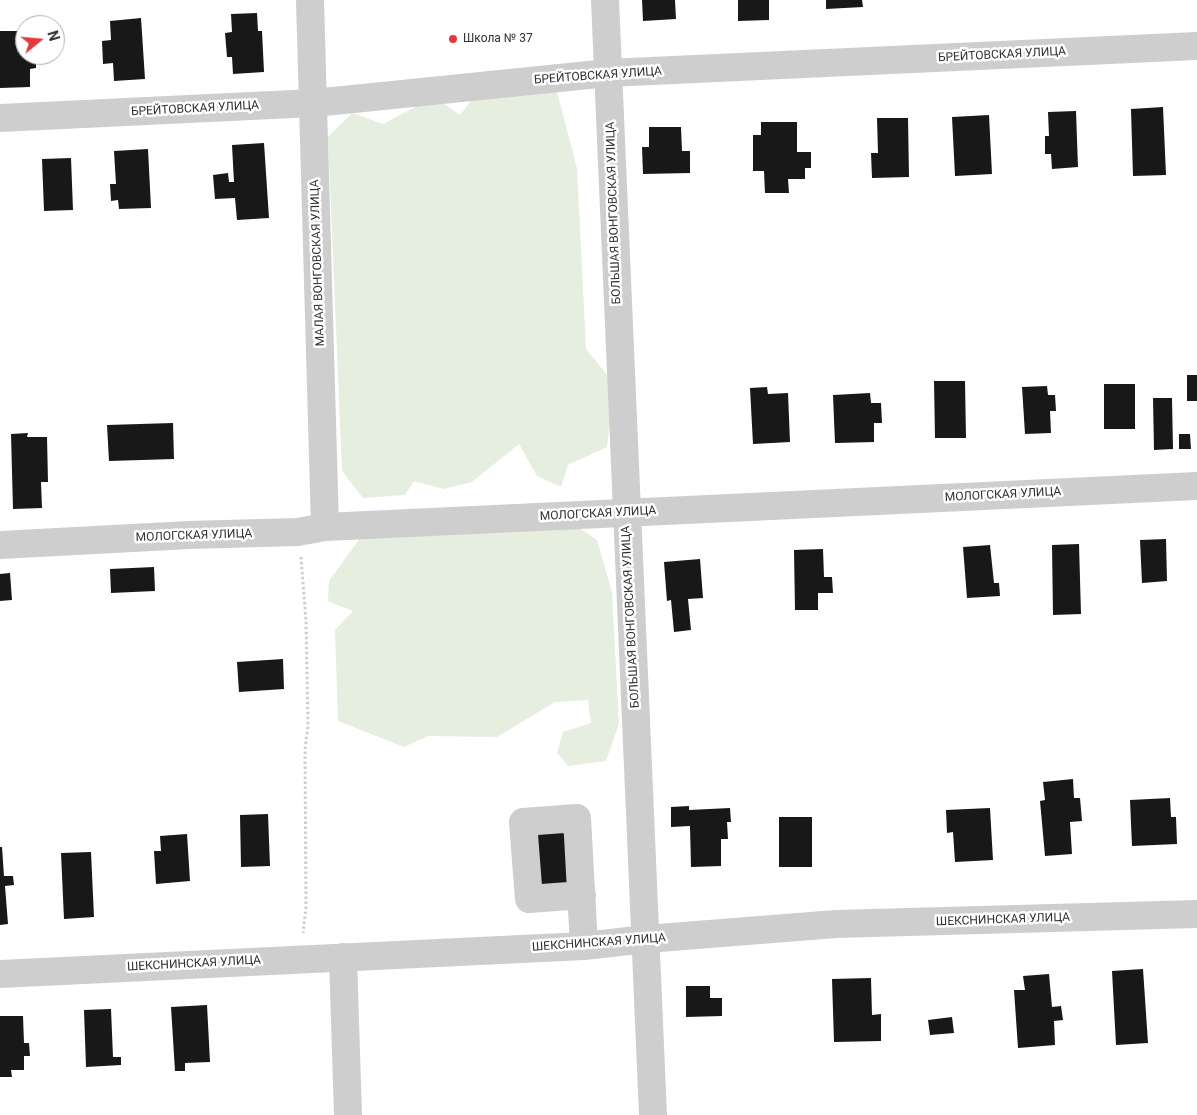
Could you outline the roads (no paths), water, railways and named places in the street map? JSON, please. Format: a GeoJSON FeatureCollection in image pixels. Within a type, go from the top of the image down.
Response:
{"type":"FeatureCollection","features":[{"type":"Feature","properties":{"kind":"street","name":"МАЛАЯ ВОНГОВСКАЯ УЛИЦА"},"geometry":{"type":"LineString","coordinates":[[310,0],[325,527]]}},
{"type":"Feature","properties":{"kind":"street","name":"БОЛЬШАЯ ВОНГОВСКАЯ УЛИЦА"},"geometry":{"type":"LineString","coordinates":[[605,0],[653,1115]]}},
{"type":"Feature","properties":{"kind":"street","name":"БРЕЙТОВСКАЯ УЛИЦА"},"geometry":{"type":"LineString","coordinates":[[0,118],[314,103],[608,73],[1197,46]]}},
{"type":"Feature","properties":{"kind":"street","name":"МОЛОГСКАЯ УЛИЦА"},"geometry":{"type":"LineString","coordinates":[[0,545],[190,535],[298,532],[325,527],[627,512],[1197,486]]}},
{"type":"Feature","properties":{"kind":"street"},"geometry":{"type":"LineString","coordinates":[[582,895],[584,946]]}},
{"type":"Feature","properties":{"kind":"street","name":"ШЕКСНИНСКАЯ УЛИЦА"},"geometry":{"type":"LineString","coordinates":[[0,974],[584,946],[646,939],[836,924],[1197,914]]}},
{"type":"Feature","properties":{"kind":"street"},"geometry":{"type":"LineString","coordinates":[[343,957],[348,1115]]}},
{"type":"Feature","properties":{"kind":"place","name":"Школа № 37"},"geometry":{"type":"Point","coordinates":[453,39]}}]}
